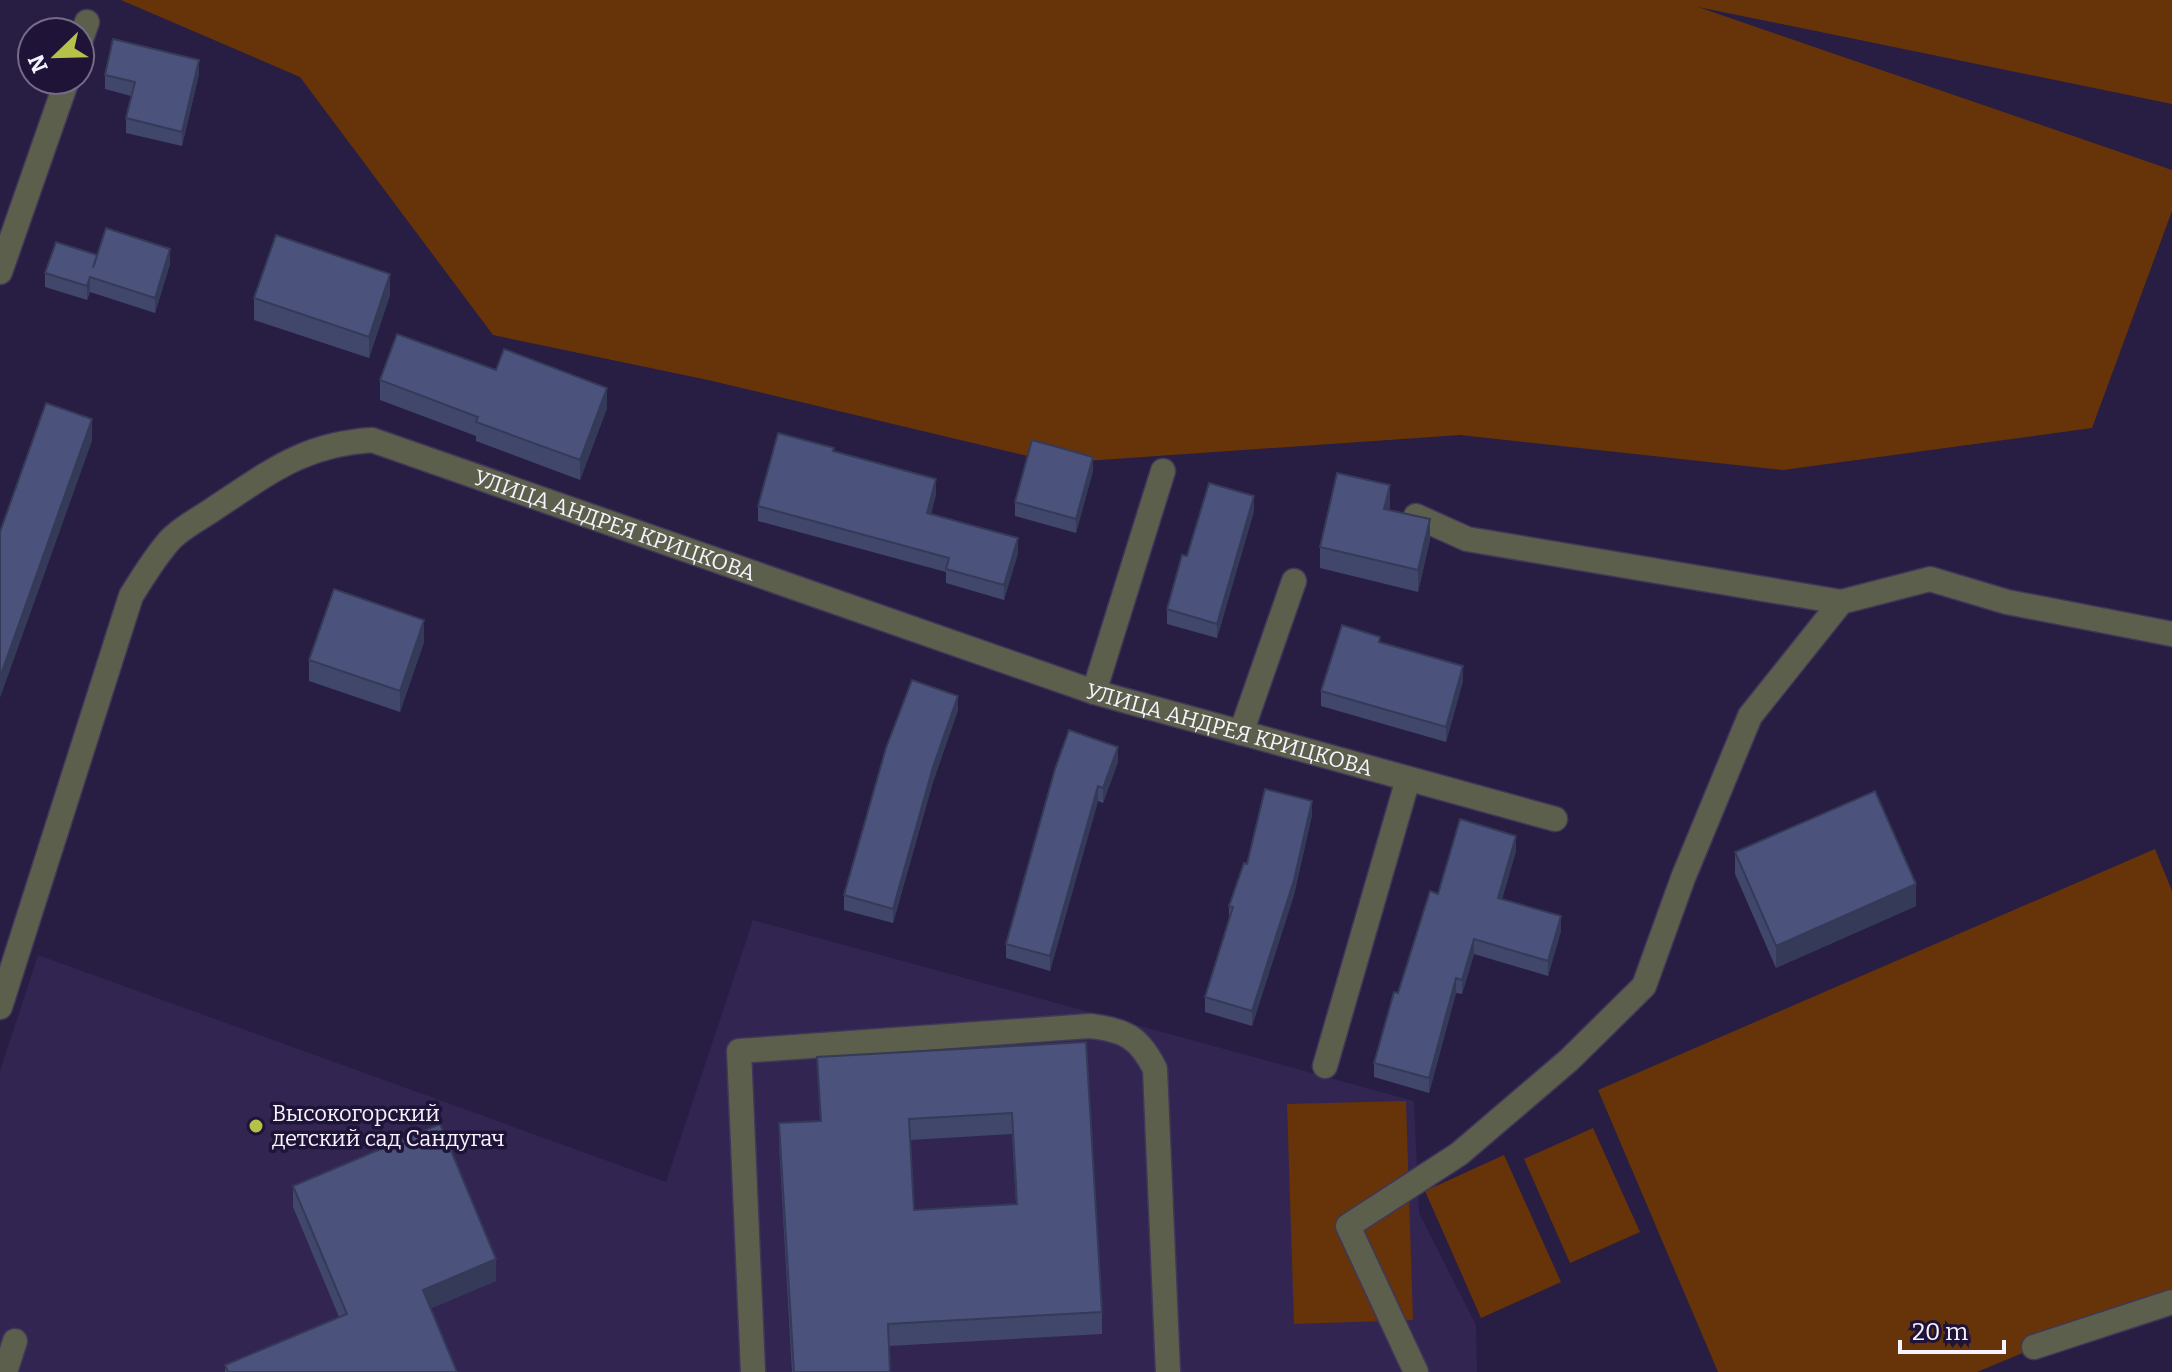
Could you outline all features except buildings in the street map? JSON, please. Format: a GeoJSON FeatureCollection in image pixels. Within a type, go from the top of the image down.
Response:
{"type":"FeatureCollection","features":[{"type":"Feature","properties":{"kind":"street"},"geometry":{"type":"LineString","coordinates":[[0,272],[61,96]]}},
{"type":"Feature","properties":{"kind":"street","name":"УЛИЦА АНДРЕЯ КРИЦКОВА"},"geometry":{"type":"LineString","coordinates":[[0,1007],[131,596],[149,566],[172,537],[283,463],[317,448],[346,441],[372,440],[1094,692],[1555,819]]}},
{"type":"Feature","properties":{"kind":"street"},"geometry":{"type":"LineString","coordinates":[[1094,692],[1163,471]]}},
{"type":"Feature","properties":{"kind":"street"},"geometry":{"type":"LineString","coordinates":[[1416,516],[1467,539],[1841,602],[1930,579],[2007,602],[2172,634]]}},
{"type":"Feature","properties":{"kind":"street"},"geometry":{"type":"LineString","coordinates":[[1241,733],[1294,581]]}},
{"type":"Feature","properties":{"kind":"street"},"geometry":{"type":"LineString","coordinates":[[1416,1372],[1348,1226],[1459,1154],[1569,1060],[1644,986],[1683,878],[1750,716],[1841,602]]}},
{"type":"Feature","properties":{"kind":"street"},"geometry":{"type":"LineString","coordinates":[[1325,1066],[1408,779]]}},
{"type":"Feature","properties":{"kind":"street"},"geometry":{"type":"LineString","coordinates":[[753,1372],[739,1051],[1090,1026],[1115,1029],[1133,1038],[1147,1052],[1155,1069],[1168,1372]]}},
{"type":"Feature","properties":{"kind":"street"},"geometry":{"type":"LineString","coordinates":[[2034,1347],[2172,1302]]}},
{"type":"Feature","properties":{"kind":"street"},"geometry":{"type":"LineString","coordinates":[[5,1372],[15,1341]]}},
{"type":"Feature","properties":{"kind":"shaded area"},"geometry":{"type":"Polygon","coordinates":[[[121,0],[2172,0],[2172,104],[1698,7],[2172,170],[2172,211],[2092,428],[1783,470],[1460,435],[1057,463],[708,380],[493,335],[300,77],[121,0]]]}},
{"type":"Feature","properties":{"kind":"shaded area"},"geometry":{"type":"Polygon","coordinates":[[[2155,849],[2172,891],[2172,1291],[1977,1372],[1718,1372],[1598,1090],[2155,849]]]}},
{"type":"Feature","properties":{"kind":"shaded area"},"geometry":{"type":"Polygon","coordinates":[[[753,920],[1414,1101],[1419,1213],[1476,1325],[1477,1372],[0,1372],[0,1071],[38,955],[666,1182],[753,920]]]}},
{"type":"Feature","properties":{"kind":"shaded area"},"geometry":{"type":"Polygon","coordinates":[[[1406,1101],[1413,1320],[1294,1324],[1287,1104],[1406,1101]]]}},
{"type":"Feature","properties":{"kind":"shaded area"},"geometry":{"type":"Polygon","coordinates":[[[1593,1128],[1640,1232],[1570,1263],[1524,1159],[1593,1128]]]}},
{"type":"Feature","properties":{"kind":"shaded area"},"geometry":{"type":"Polygon","coordinates":[[[1504,1155],[1561,1282],[1481,1318],[1425,1191],[1504,1155]]]}},
{"type":"Feature","properties":{"kind":"place","name":"Высокогорский детский сад Сандугач"},"geometry":{"type":"Point","coordinates":[256,1126]}}]}
